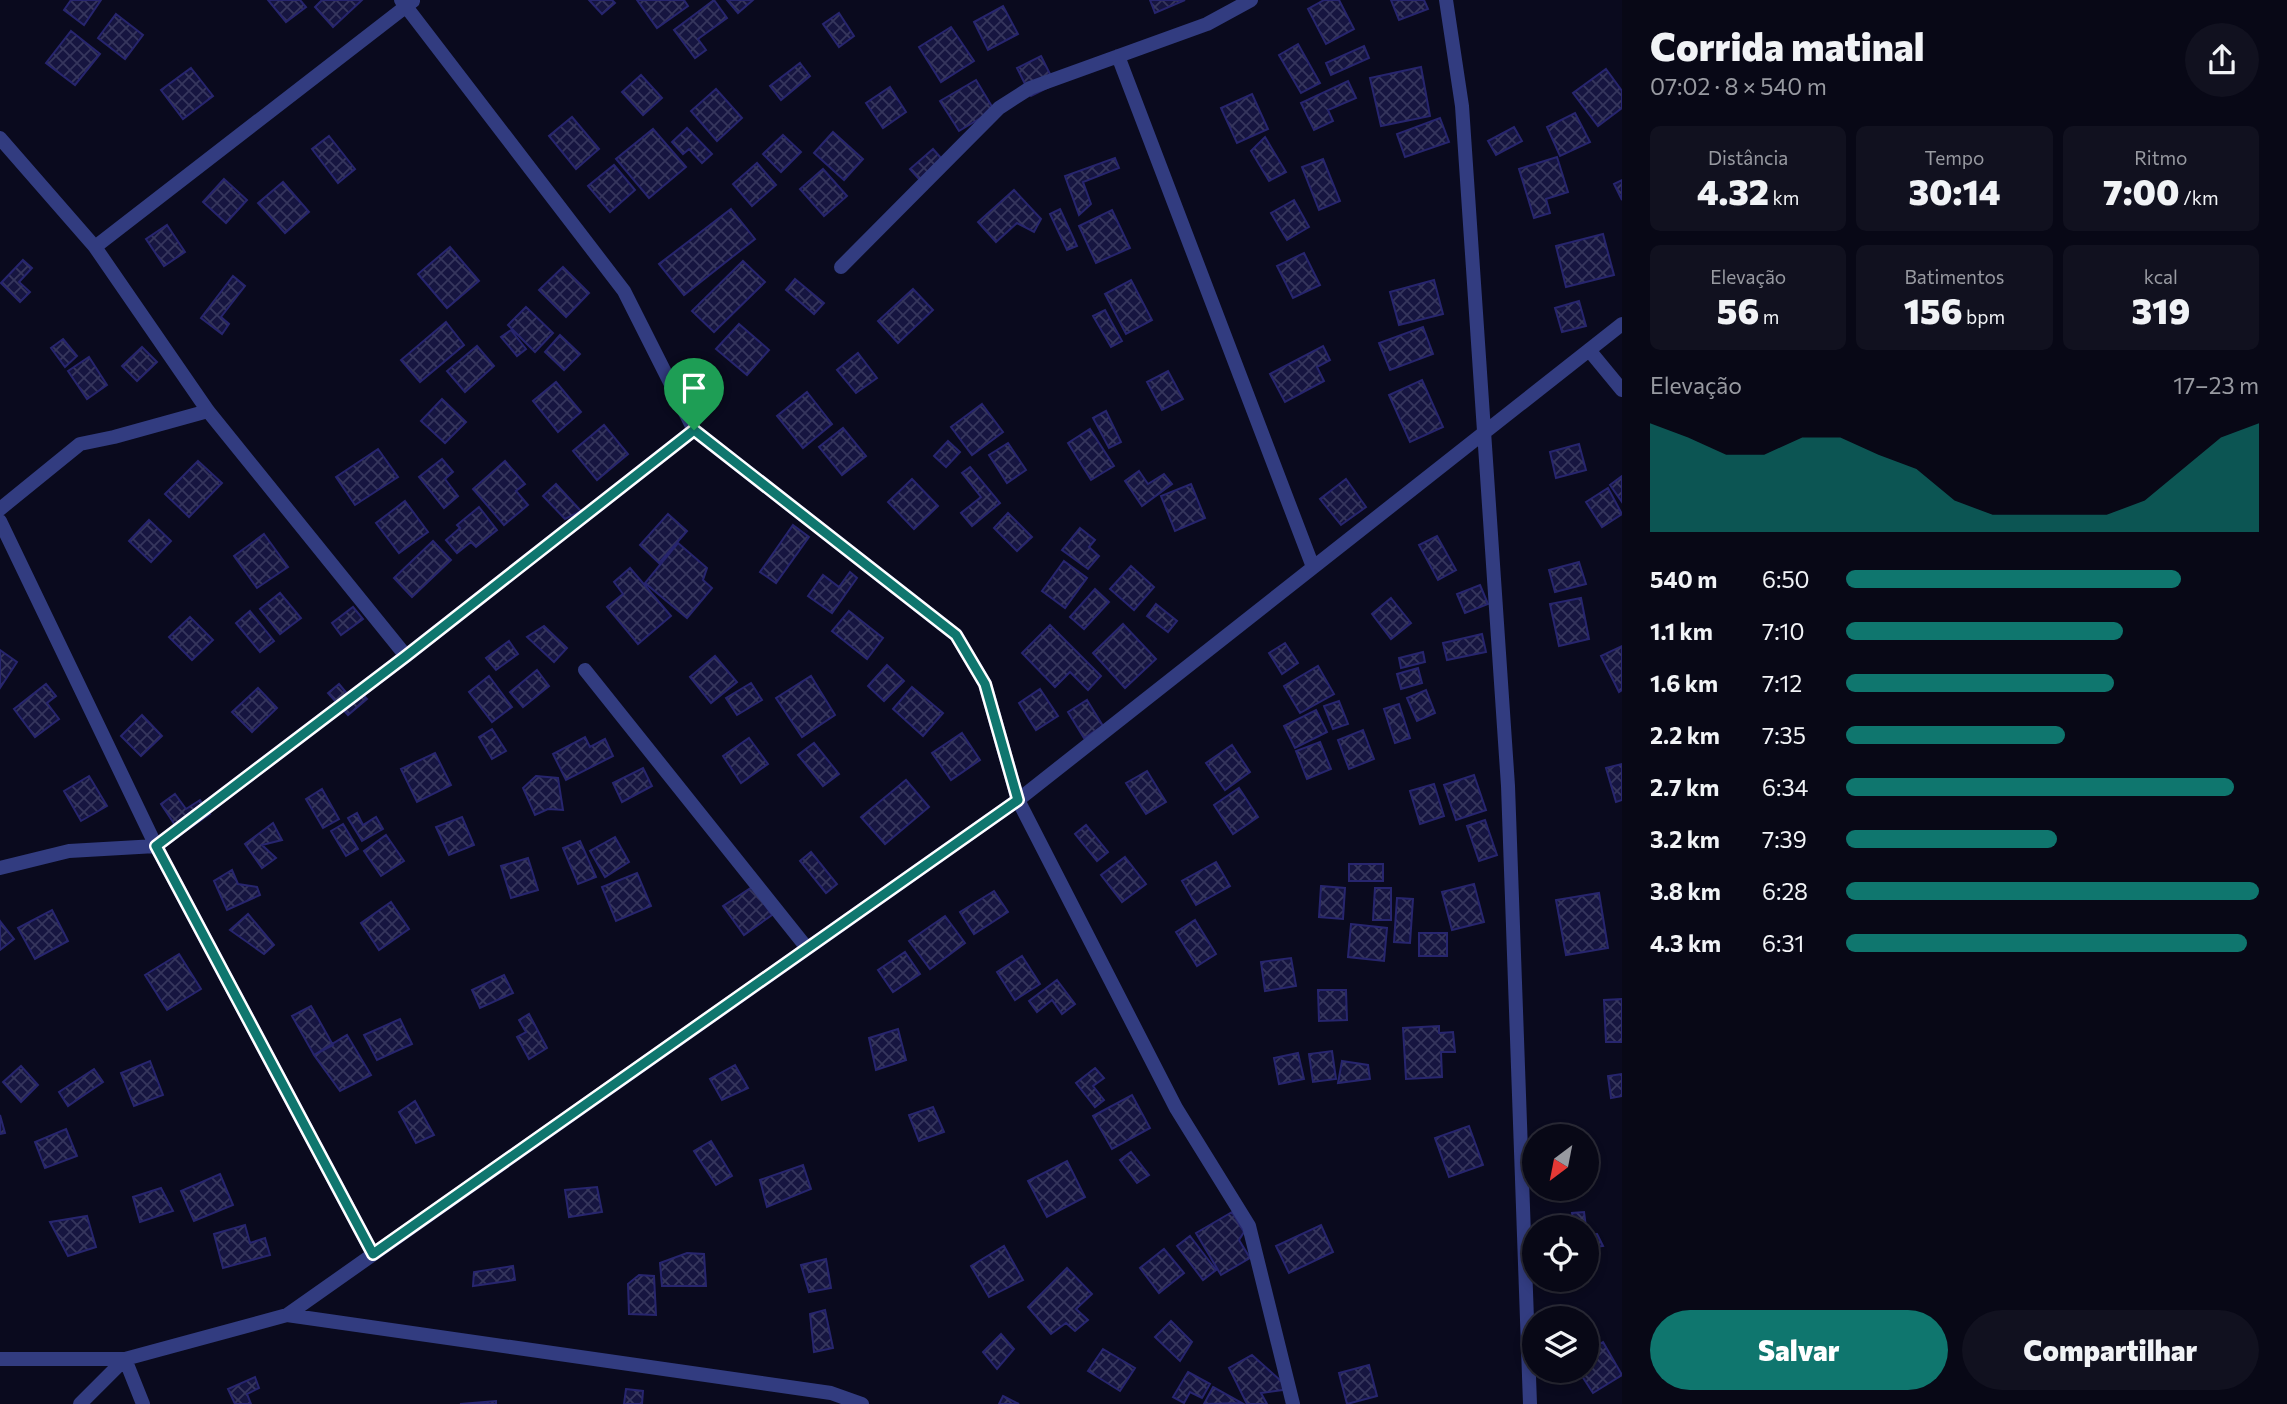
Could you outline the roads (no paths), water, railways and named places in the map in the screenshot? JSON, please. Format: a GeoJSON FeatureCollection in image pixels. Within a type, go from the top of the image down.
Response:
{"type":"FeatureCollection","features":[{"type":"Feature","properties":{"kind":"street"},"geometry":{"type":"LineString","coordinates":[[841,267],[999,108],[1030,88],[1207,24],[1251,0]]}},
{"type":"Feature","properties":{"kind":"street"},"geometry":{"type":"LineString","coordinates":[[1446,0],[1462,106],[1508,786],[1530,1404]]}},
{"type":"Feature","properties":{"kind":"street"},"geometry":{"type":"LineString","coordinates":[[95,247],[407,2],[624,291],[694,430],[956,635],[985,684],[1018,800],[1176,1108],[1249,1226],[1293,1404]]}},
{"type":"Feature","properties":{"kind":"street"},"geometry":{"type":"LineString","coordinates":[[1118,56],[1313,567]]}},
{"type":"Feature","properties":{"kind":"street"},"geometry":{"type":"LineString","coordinates":[[0,138],[95,247],[208,411],[406,656]]}},
{"type":"Feature","properties":{"kind":"street"},"geometry":{"type":"LineString","coordinates":[[0,1359],[125,1359],[287,1315],[1018,800],[1622,324]]}},
{"type":"Feature","properties":{"kind":"street"},"geometry":{"type":"LineString","coordinates":[[1589,350],[1622,390]]}},
{"type":"Feature","properties":{"kind":"street"},"geometry":{"type":"LineString","coordinates":[[0,509],[80,444],[114,438],[208,411]]}},
{"type":"Feature","properties":{"kind":"street"},"geometry":{"type":"LineString","coordinates":[[0,868],[69,851],[156,846],[406,656],[694,430]]}},
{"type":"Feature","properties":{"kind":"street"},"geometry":{"type":"LineString","coordinates":[[0,521],[156,846],[373,1254]]}},
{"type":"Feature","properties":{"kind":"street"},"geometry":{"type":"LineString","coordinates":[[585,670],[807,948]]}},
{"type":"Feature","properties":{"kind":"street"},"geometry":{"type":"LineString","coordinates":[[287,1315],[831,1393],[862,1404]]}},
{"type":"Feature","properties":{"kind":"street"},"geometry":{"type":"LineString","coordinates":[[80,1404],[125,1359]]}},
{"type":"Feature","properties":{"kind":"street"},"geometry":{"type":"LineString","coordinates":[[125,1359],[143,1404]]}}]}
